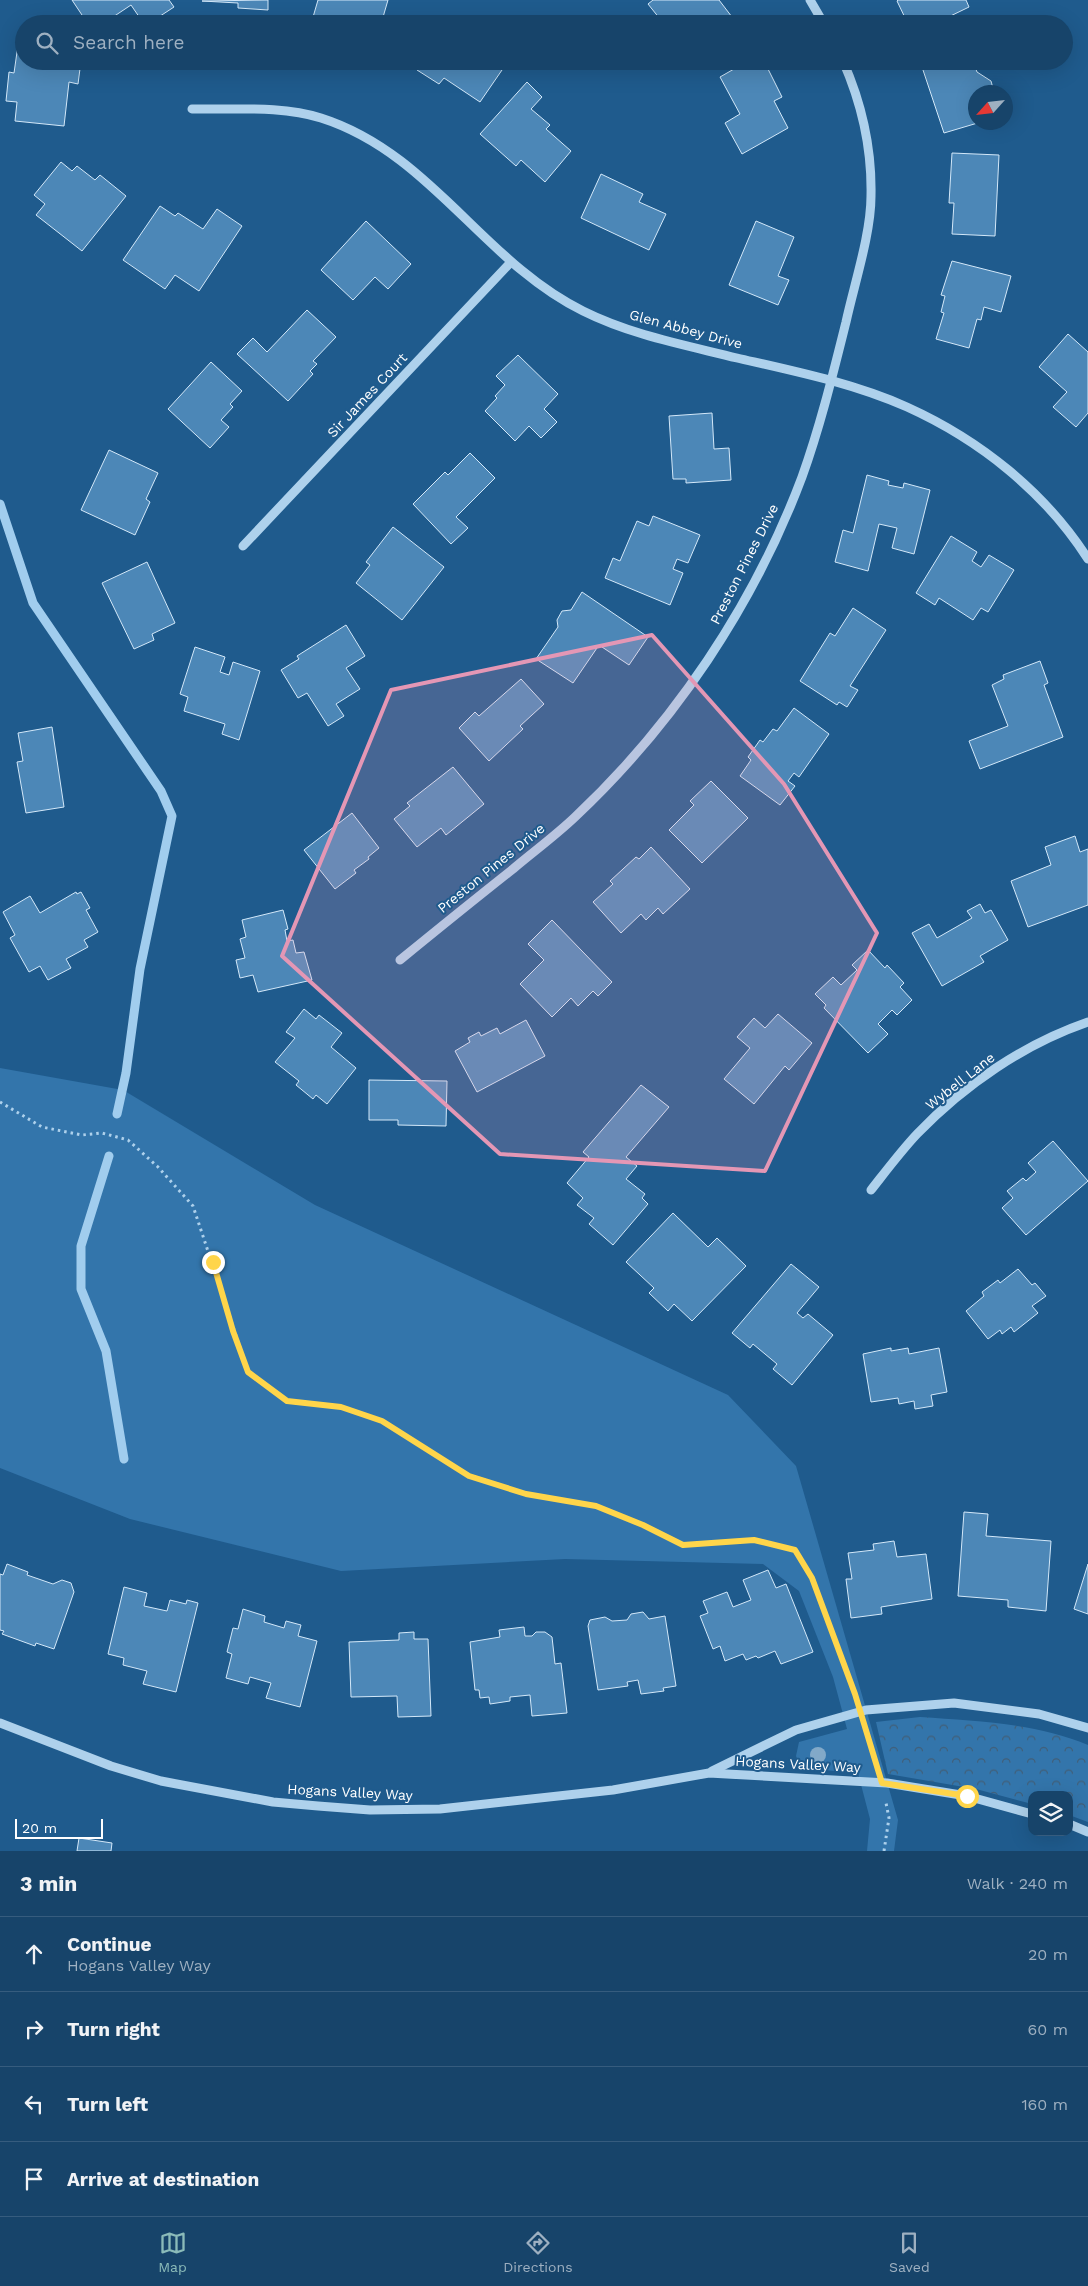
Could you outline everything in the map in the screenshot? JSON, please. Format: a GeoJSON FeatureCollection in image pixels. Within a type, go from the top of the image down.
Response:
{"type":"FeatureCollection","features":[{"type":"Feature","properties":{"kind":"street"},"geometry":{"type":"LineString","coordinates":[[810,0],[819,15]]}},
{"type":"Feature","properties":{"kind":"street","name":"Preston Pines Drive"},"geometry":{"type":"LineString","coordinates":[[400,960],[573,819],[620,772],[661,725],[705,664],[746,596],[776,537],[802,477],[832,380],[863,246],[872,198],[865,124],[858,93],[847,70]]}},
{"type":"Feature","properties":{"kind":"street","name":"Glen Abbey Drive"},"geometry":{"type":"LineString","coordinates":[[192,109],[287,111],[320,117],[360,133],[398,157],[417,173],[511,262],[550,294],[576,308],[648,336],[832,380],[907,407],[982,449],[1026,485],[1069,530],[1088,559]]}},
{"type":"Feature","properties":{"kind":"street","name":"Sir James Court"},"geometry":{"type":"LineString","coordinates":[[243,546],[511,262]]}},
{"type":"Feature","properties":{"kind":"street","name":"Wybell Lane"},"geometry":{"type":"LineString","coordinates":[[871,1190],[917,1134],[991,1071],[1035,1045],[1088,1022]]}},
{"type":"Feature","properties":{"kind":"street","name":"Hogans Valley Way"},"geometry":{"type":"LineString","coordinates":[[709,1773],[796,1730],[861,1712],[954,1703],[1039,1714],[1088,1728]]}},
{"type":"Feature","properties":{"kind":"street","name":"Hogans Valley Way"},"geometry":{"type":"LineString","coordinates":[[0,1723],[111,1766],[162,1782],[264,1801],[318,1806],[370,1810],[440,1809],[613,1790],[709,1773],[882,1783],[967,1796],[1028,1813]]}},
{"type":"Feature","properties":{"kind":"street"},"geometry":{"type":"LineString","coordinates":[[1073,1826],[1088,1832]]}},
{"type":"Feature","properties":{"kind":"path"},"geometry":{"type":"LineString","coordinates":[[0,1102],[42,1127],[82,1135],[102,1133],[128,1140],[158,1167],[194,1206],[248,1372],[287,1401],[341,1407],[382,1421],[469,1476],[526,1494],[596,1506],[643,1525],[683,1545],[754,1540],[795,1550],[812,1578],[861,1712],[882,1783],[889,1818],[884,1851]]}},
{"type":"Feature","properties":{"kind":"highlighted area"},"geometry":{"type":"Polygon","coordinates":[[[652,635],[784,784],[877,933],[765,1171],[500,1154],[282,956],[391,690],[652,635]]]}},
{"type":"Feature","properties":{"kind":"green space"},"geometry":{"type":"Polygon","coordinates":[[[0,1068],[123,1090],[315,1205],[728,1395],[796,1466],[898,1820],[894,1851],[867,1851],[870,1819],[858,1773],[801,1768],[796,1756],[799,1742],[847,1729],[833,1677],[799,1591],[763,1564],[565,1559],[341,1571],[130,1519],[0,1468],[0,1068]]]}},
{"type":"Feature","properties":{"kind":"green space"},"geometry":{"type":"Polygon","coordinates":[[[920,1717],[1005,1724],[1047,1732],[1088,1745],[1088,1822],[1073,1816],[1073,1791],[1028,1791],[1028,1803],[976,1789],[888,1774],[876,1722],[920,1717]]]}},
{"type":"Feature","properties":{"kind":"building"},"geometry":{"type":"Polygon","coordinates":[[[72,0],[169,0],[174,7],[162,15],[138,15],[131,5],[116,15],[82,15],[72,0]]]}},
{"type":"Feature","properties":{"kind":"building"},"geometry":{"type":"Polygon","coordinates":[[[268,0],[268,10],[238,8],[238,3],[202,1],[268,0]]]}},
{"type":"Feature","properties":{"kind":"building"},"geometry":{"type":"Polygon","coordinates":[[[318,0],[388,0],[384,15],[314,15],[318,0]]]}},
{"type":"Feature","properties":{"kind":"building"},"geometry":{"type":"Polygon","coordinates":[[[653,0],[719,0],[730,15],[657,15],[648,4],[653,0]]]}},
{"type":"Feature","properties":{"kind":"building"},"geometry":{"type":"Polygon","coordinates":[[[966,0],[969,7],[953,15],[904,15],[897,1],[966,0]]]}},
{"type":"Feature","properties":{"kind":"building"},"geometry":{"type":"Polygon","coordinates":[[[15,66],[15,70],[80,70],[78,84],[69,82],[64,126],[15,121],[17,102],[6,101],[9,72],[14,73],[15,66]]]}},
{"type":"Feature","properties":{"kind":"building"},"geometry":{"type":"Polygon","coordinates":[[[417,70],[502,70],[480,102],[444,78],[439,84],[417,70]]]}},
{"type":"Feature","properties":{"kind":"building"},"geometry":{"type":"Polygon","coordinates":[[[732,70],[768,70],[782,97],[774,101],[788,128],[742,154],[725,123],[740,114],[720,77],[732,70]]]}},
{"type":"Feature","properties":{"kind":"building"},"geometry":{"type":"Polygon","coordinates":[[[923,70],[976,70],[991,81],[992,85],[968,85],[968,126],[944,133],[923,70]]]}},
{"type":"Feature","properties":{"kind":"building"},"geometry":{"type":"Polygon","coordinates":[[[527,82],[542,97],[531,109],[550,125],[546,129],[571,151],[545,182],[521,160],[516,166],[480,134],[527,82]]]}},
{"type":"Feature","properties":{"kind":"building"},"geometry":{"type":"Polygon","coordinates":[[[952,153],[999,155],[995,236],[952,234],[954,203],[949,203],[952,153]]]}},
{"type":"Feature","properties":{"kind":"building"},"geometry":{"type":"Polygon","coordinates":[[[61,162],[72,171],[77,166],[95,180],[100,175],[126,196],[82,251],[36,215],[45,204],[34,195],[61,162]]]}},
{"type":"Feature","properties":{"kind":"building"},"geometry":{"type":"Polygon","coordinates":[[[601,174],[643,194],[639,202],[666,214],[649,250],[581,218],[601,174]]]}},
{"type":"Feature","properties":{"kind":"building"},"geometry":{"type":"Polygon","coordinates":[[[160,206],[175,216],[178,213],[203,229],[217,209],[242,226],[199,291],[175,275],[165,289],[123,260],[160,206]]]}},
{"type":"Feature","properties":{"kind":"building"},"geometry":{"type":"Polygon","coordinates":[[[366,221],[411,264],[388,289],[375,277],[353,300],[321,270],[366,221]]]}},
{"type":"Feature","properties":{"kind":"building"},"geometry":{"type":"Polygon","coordinates":[[[756,221],[794,237],[778,276],[789,280],[778,305],[729,285],[756,221]]]}},
{"type":"Feature","properties":{"kind":"building"},"geometry":{"type":"Polygon","coordinates":[[[952,261],[1011,276],[1001,312],[984,307],[981,320],[977,319],[969,348],[936,339],[944,313],[941,312],[945,296],[941,295],[952,261]]]}},
{"type":"Feature","properties":{"kind":"building"},"geometry":{"type":"Polygon","coordinates":[[[307,310],[336,337],[313,361],[317,364],[310,371],[313,374],[288,401],[237,354],[253,338],[267,352],[307,310]]]}},
{"type":"Feature","properties":{"kind":"building"},"geometry":{"type":"Polygon","coordinates":[[[1068,334],[1088,352],[1088,413],[1076,427],[1053,407],[1067,392],[1039,367],[1068,334]]]}},
{"type":"Feature","properties":{"kind":"building"},"geometry":{"type":"Polygon","coordinates":[[[518,355],[558,394],[544,409],[557,422],[541,438],[529,426],[515,441],[485,411],[497,398],[495,396],[505,385],[496,376],[518,355]]]}},
{"type":"Feature","properties":{"kind":"building"},"geometry":{"type":"Polygon","coordinates":[[[211,362],[242,391],[230,404],[233,407],[221,420],[229,427],[210,448],[168,409],[211,362]]]}},
{"type":"Feature","properties":{"kind":"building"},"geometry":{"type":"Polygon","coordinates":[[[712,413],[714,449],[729,448],[731,480],[686,483],[686,479],[673,479],[669,416],[712,413]]]}},
{"type":"Feature","properties":{"kind":"building"},"geometry":{"type":"Polygon","coordinates":[[[109,450],[158,473],[146,499],[150,502],[135,535],[81,510],[109,450]]]}},
{"type":"Feature","properties":{"kind":"building"},"geometry":{"type":"Polygon","coordinates":[[[470,453],[495,478],[456,517],[468,528],[451,544],[413,504],[445,472],[448,475],[470,453]]]}},
{"type":"Feature","properties":{"kind":"building"},"geometry":{"type":"Polygon","coordinates":[[[867,475],[889,481],[888,485],[903,488],[904,483],[930,490],[914,554],[892,548],[897,528],[879,524],[868,571],[835,562],[843,530],[853,533],[867,475]]]}},
{"type":"Feature","properties":{"kind":"building"},"geometry":{"type":"Polygon","coordinates":[[[653,516],[700,535],[688,563],[677,559],[673,569],[683,573],[670,605],[605,578],[613,558],[620,561],[637,521],[649,526],[653,516]]]}},
{"type":"Feature","properties":{"kind":"building"},"geometry":{"type":"Polygon","coordinates":[[[393,527],[444,567],[402,620],[356,583],[370,565],[366,562],[393,527]]]}},
{"type":"Feature","properties":{"kind":"building"},"geometry":{"type":"Polygon","coordinates":[[[951,536],[977,552],[972,561],[981,567],[989,555],[1014,570],[988,612],[981,608],[973,620],[939,598],[935,605],[916,593],[951,536]]]}},
{"type":"Feature","properties":{"kind":"building"},"geometry":{"type":"Polygon","coordinates":[[[147,562],[175,623],[152,634],[154,640],[134,649],[102,583],[147,562]]]}},
{"type":"Feature","properties":{"kind":"building"},"geometry":{"type":"Polygon","coordinates":[[[582,592],[648,637],[629,665],[599,645],[573,683],[536,659],[558,627],[557,620],[562,611],[571,610],[582,592]]]}},
{"type":"Feature","properties":{"kind":"building"},"geometry":{"type":"Polygon","coordinates":[[[853,608],[886,630],[850,686],[858,690],[847,707],[839,702],[837,705],[800,681],[830,633],[835,636],[853,608]]]}},
{"type":"Feature","properties":{"kind":"building"},"geometry":{"type":"Polygon","coordinates":[[[346,625],[365,656],[346,668],[360,689],[336,704],[344,716],[328,726],[307,693],[298,698],[281,670],[299,659],[297,656],[346,625]]]}},
{"type":"Feature","properties":{"kind":"building"},"geometry":{"type":"Polygon","coordinates":[[[195,647],[225,657],[220,672],[229,675],[233,662],[260,671],[239,740],[222,734],[225,724],[184,711],[188,697],[180,694],[195,647]]]}},
{"type":"Feature","properties":{"kind":"building"},"geometry":{"type":"Polygon","coordinates":[[[1040,661],[1048,683],[1044,685],[1063,737],[980,769],[969,741],[1008,726],[992,685],[1004,679],[1003,675],[1040,661]]]}},
{"type":"Feature","properties":{"kind":"building"},"geometry":{"type":"Polygon","coordinates":[[[521,679],[544,704],[520,726],[523,729],[489,761],[459,728],[475,712],[479,716],[521,679]]]}},
{"type":"Feature","properties":{"kind":"building"},"geometry":{"type":"Polygon","coordinates":[[[794,708],[829,734],[799,777],[794,773],[788,781],[795,786],[780,805],[740,776],[751,760],[748,757],[760,740],[763,742],[773,729],[777,731],[794,708]]]}},
{"type":"Feature","properties":{"kind":"building"},"geometry":{"type":"Polygon","coordinates":[[[52,727],[64,807],[26,813],[17,762],[23,761],[18,733],[52,727]]]}},
{"type":"Feature","properties":{"kind":"building"},"geometry":{"type":"Polygon","coordinates":[[[453,767],[484,804],[446,835],[441,828],[417,847],[394,819],[410,806],[407,803],[453,767]]]}},
{"type":"Feature","properties":{"kind":"building"},"geometry":{"type":"Polygon","coordinates":[[[711,781],[748,818],[702,863],[669,830],[694,805],[690,801],[711,781]]]}},
{"type":"Feature","properties":{"kind":"building"},"geometry":{"type":"Polygon","coordinates":[[[352,813],[379,848],[368,857],[369,859],[354,870],[356,873],[335,889],[304,850],[352,813]]]}},
{"type":"Feature","properties":{"kind":"building"},"geometry":{"type":"Polygon","coordinates":[[[1075,836],[1080,852],[1088,849],[1088,905],[1028,927],[1011,881],[1051,865],[1045,847],[1075,836]]]}},
{"type":"Feature","properties":{"kind":"building"},"geometry":{"type":"Polygon","coordinates":[[[651,847],[690,889],[663,914],[658,908],[646,920],[641,914],[621,933],[593,902],[613,884],[610,881],[636,857],[639,859],[651,847]]]}},
{"type":"Feature","properties":{"kind":"building"},"geometry":{"type":"Polygon","coordinates":[[[76,892],[77,894],[81,892],[90,908],[86,910],[98,932],[84,940],[88,947],[66,959],[71,968],[48,980],[40,966],[29,972],[10,938],[15,935],[3,912],[30,896],[40,913],[76,892]]]}},
{"type":"Feature","properties":{"kind":"building"},"geometry":{"type":"Polygon","coordinates":[[[980,904],[985,913],[991,910],[1008,940],[980,956],[984,962],[942,986],[912,933],[929,924],[937,938],[972,918],[967,911],[980,904]]]}},
{"type":"Feature","properties":{"kind":"building"},"geometry":{"type":"Polygon","coordinates":[[[283,910],[288,929],[285,930],[287,941],[293,940],[296,953],[304,952],[312,980],[258,992],[253,975],[240,978],[236,960],[245,958],[240,939],[246,937],[242,920],[283,910]]]}},
{"type":"Feature","properties":{"kind":"building"},"geometry":{"type":"Polygon","coordinates":[[[552,920],[612,982],[598,996],[593,991],[578,1006],[571,998],[552,1017],[520,984],[544,960],[528,944],[552,920]]]}},
{"type":"Feature","properties":{"kind":"building"},"geometry":{"type":"Polygon","coordinates":[[[868,950],[885,968],[887,965],[904,983],[900,987],[912,1000],[897,1015],[892,1010],[878,1024],[888,1034],[868,1053],[824,1008],[826,1005],[815,994],[833,977],[841,985],[857,970],[852,965],[868,950]]]}},
{"type":"Feature","properties":{"kind":"building"},"geometry":{"type":"Polygon","coordinates":[[[304,1009],[316,1019],[319,1015],[342,1033],[331,1047],[356,1068],[327,1104],[316,1095],[313,1099],[296,1085],[299,1081],[275,1062],[295,1038],[286,1032],[304,1009]]]}},
{"type":"Feature","properties":{"kind":"building"},"geometry":{"type":"Polygon","coordinates":[[[778,1014],[812,1043],[789,1070],[785,1066],[754,1104],[724,1079],[750,1048],[737,1037],[754,1018],[765,1028],[778,1014]]]}},
{"type":"Feature","properties":{"kind":"building"},"geometry":{"type":"Polygon","coordinates":[[[526,1020],[545,1056],[477,1092],[455,1051],[470,1042],[468,1038],[479,1032],[481,1036],[497,1028],[500,1034],[526,1020]]]}},
{"type":"Feature","properties":{"kind":"building"},"geometry":{"type":"Polygon","coordinates":[[[369,1080],[447,1081],[446,1126],[398,1125],[398,1120],[369,1120],[369,1080]]]}},
{"type":"Feature","properties":{"kind":"building"},"geometry":{"type":"Polygon","coordinates":[[[641,1085],[669,1107],[626,1157],[637,1166],[626,1179],[645,1194],[642,1198],[648,1204],[613,1245],[589,1224],[594,1218],[577,1205],[583,1198],[567,1183],[589,1157],[583,1152],[641,1085]]]}},
{"type":"Feature","properties":{"kind":"building"},"geometry":{"type":"Polygon","coordinates":[[[1053,1141],[1088,1181],[1026,1235],[1002,1208],[1013,1198],[1007,1191],[1023,1178],[1026,1181],[1036,1172],[1028,1163],[1053,1141]]]}},
{"type":"Feature","properties":{"kind":"building"},"geometry":{"type":"Polygon","coordinates":[[[673,1213],[708,1247],[717,1238],[746,1266],[692,1321],[674,1304],[668,1311],[649,1293],[654,1288],[626,1262],[673,1213]]]}},
{"type":"Feature","properties":{"kind":"building"},"geometry":{"type":"Polygon","coordinates":[[[791,1264],[819,1287],[797,1313],[803,1318],[808,1314],[833,1335],[792,1385],[773,1369],[777,1364],[753,1344],[750,1348],[732,1333],[791,1264]]]}},
{"type":"Feature","properties":{"kind":"building"},"geometry":{"type":"Polygon","coordinates":[[[1018,1269],[1032,1285],[1035,1283],[1046,1296],[1032,1306],[1038,1313],[1014,1332],[1011,1327],[1002,1334],[1000,1330],[988,1339],[966,1311],[984,1296],[982,1292],[998,1280],[1000,1283],[1018,1269]]]}},
{"type":"Feature","properties":{"kind":"building"},"geometry":{"type":"Polygon","coordinates":[[[891,1348],[891,1351],[908,1348],[909,1354],[939,1348],[947,1392],[931,1395],[933,1406],[915,1409],[914,1401],[899,1404],[898,1398],[871,1402],[863,1354],[891,1348]]]}},
{"type":"Feature","properties":{"kind":"building"},"geometry":{"type":"Polygon","coordinates":[[[964,1512],[988,1514],[986,1536],[1051,1541],[1046,1611],[1008,1607],[1008,1600],[958,1596],[964,1512]]]}},
{"type":"Feature","properties":{"kind":"building"},"geometry":{"type":"Polygon","coordinates":[[[894,1541],[897,1557],[926,1554],[932,1599],[881,1607],[882,1614],[851,1618],[846,1579],[852,1579],[848,1553],[874,1550],[873,1544],[894,1541]]]}},
{"type":"Feature","properties":{"kind":"building"},"geometry":{"type":"Polygon","coordinates":[[[7,1564],[28,1572],[27,1575],[53,1584],[62,1580],[71,1583],[74,1592],[54,1649],[36,1643],[35,1646],[2,1634],[4,1631],[0,1630],[0,1574],[3,1575],[7,1564]]]}},
{"type":"Feature","properties":{"kind":"building"},"geometry":{"type":"Polygon","coordinates":[[[1088,1564],[1088,1614],[1074,1609],[1088,1564]]]}},
{"type":"Feature","properties":{"kind":"building"},"geometry":{"type":"Polygon","coordinates":[[[768,1570],[776,1588],[786,1584],[813,1652],[781,1664],[775,1651],[758,1658],[756,1656],[746,1660],[743,1654],[725,1661],[720,1646],[713,1649],[700,1616],[708,1613],[703,1601],[727,1592],[733,1607],[751,1600],[743,1580],[768,1570]]]}},
{"type":"Feature","properties":{"kind":"building"},"geometry":{"type":"Polygon","coordinates":[[[124,1587],[147,1593],[144,1606],[167,1611],[170,1600],[186,1604],[187,1600],[198,1603],[176,1692],[143,1684],[147,1671],[123,1665],[124,1658],[108,1654],[124,1587]]]}},
{"type":"Feature","properties":{"kind":"building"},"geometry":{"type":"Polygon","coordinates":[[[243,1609],[265,1616],[264,1622],[284,1628],[286,1621],[301,1625],[298,1636],[317,1641],[300,1707],[266,1698],[271,1683],[250,1677],[248,1684],[226,1678],[232,1654],[227,1652],[233,1628],[238,1629],[243,1609]]]}},
{"type":"Feature","properties":{"kind":"building"},"geometry":{"type":"Polygon","coordinates":[[[643,1612],[649,1619],[665,1616],[676,1686],[663,1688],[664,1691],[641,1694],[638,1680],[627,1682],[628,1686],[598,1690],[588,1626],[590,1620],[605,1617],[612,1621],[627,1620],[631,1614],[643,1612]]]}},
{"type":"Feature","properties":{"kind":"building"},"geometry":{"type":"Polygon","coordinates":[[[524,1627],[525,1636],[532,1636],[536,1632],[545,1632],[552,1637],[555,1664],[561,1663],[567,1713],[532,1716],[530,1695],[510,1697],[510,1701],[490,1704],[489,1697],[480,1698],[479,1690],[475,1690],[470,1642],[500,1637],[499,1630],[524,1627]]]}},
{"type":"Feature","properties":{"kind":"building"},"geometry":{"type":"Polygon","coordinates":[[[414,1632],[414,1639],[428,1639],[431,1716],[398,1717],[397,1696],[351,1697],[349,1642],[399,1640],[399,1633],[414,1632]]]}},
{"type":"Feature","properties":{"kind":"building"},"geometry":{"type":"Polygon","coordinates":[[[79,1838],[112,1843],[111,1851],[77,1851],[79,1838]]]}},
{"type":"Feature","properties":{"kind":"waterway"},"geometry":{"type":"LineString","coordinates":[[0,504],[33,603],[161,791],[172,816],[140,969],[126,1073],[117,1114]]}},
{"type":"Feature","properties":{"kind":"waterway"},"geometry":{"type":"LineString","coordinates":[[109,1156],[81,1246],[81,1289],[106,1351],[124,1459]]}},
{"type":"Feature","properties":{"kind":"route"},"geometry":{"type":"LineString","coordinates":[[213,1262],[233,1331],[248,1372],[287,1401],[341,1407],[382,1421],[469,1476],[526,1494],[596,1506],[643,1525],[683,1545],[754,1540],[795,1550],[812,1578],[855,1694],[882,1783],[967,1796]]}}]}
